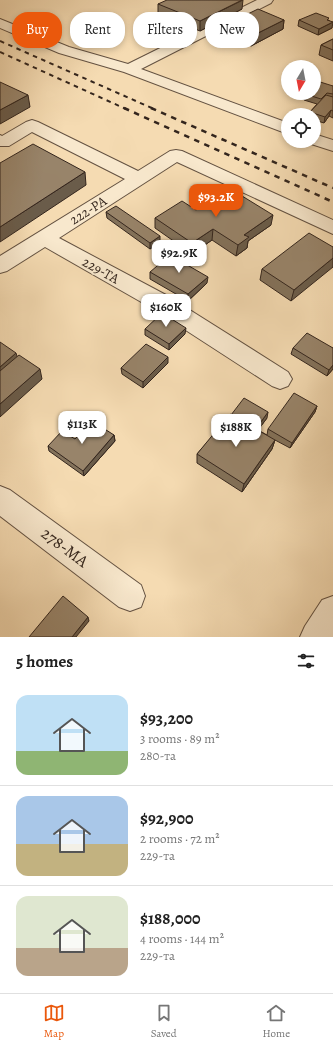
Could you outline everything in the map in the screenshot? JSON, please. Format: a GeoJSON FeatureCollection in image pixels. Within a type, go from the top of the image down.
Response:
{"type":"FeatureCollection","features":[{"type":"Feature","properties":{"kind":"street"},"geometry":{"type":"LineString","coordinates":[[129,69],[267,0]]}},
{"type":"Feature","properties":{"kind":"street"},"geometry":{"type":"LineString","coordinates":[[0,23],[64,50],[129,69],[281,126]]}},
{"type":"Feature","properties":{"kind":"street"},"geometry":{"type":"LineString","coordinates":[[0,140],[3,142],[32,125],[139,178]]}},
{"type":"Feature","properties":{"kind":"street"},"geometry":{"type":"LineString","coordinates":[[321,142],[333,146]]}},
{"type":"Feature","properties":{"kind":"street","name":"222-РА"},"geometry":{"type":"LineString","coordinates":[[0,266],[176,155],[333,228]]}},
{"type":"Feature","properties":{"kind":"street","name":"229-ТА"},"geometry":{"type":"LineString","coordinates":[[44,238],[158,301],[280,379]]}},
{"type":"Feature","properties":{"kind":"street","name":"278-МА"},"geometry":{"type":"LineString","coordinates":[[0,499],[130,596]]}},
{"type":"Feature","properties":{"kind":"street"},"geometry":{"type":"LineString","coordinates":[[316,637],[333,611]]}},
{"type":"Feature","properties":{"kind":"building"},"geometry":{"type":"Polygon","coordinates":[[[167,0],[242,0],[218,12],[205,12],[205,18],[200,21],[197,20],[197,12],[178,12],[158,4],[167,0]]]}},
{"type":"Feature","properties":{"kind":"building"},"geometry":{"type":"Polygon","coordinates":[[[258,9],[284,20],[259,32],[259,12],[252,12],[258,9]]]}},
{"type":"Feature","properties":{"kind":"building"},"geometry":{"type":"Polygon","coordinates":[[[316,13],[329,18],[327,20],[333,22],[319,29],[299,20],[316,13]]]}},
{"type":"Feature","properties":{"kind":"building"},"geometry":{"type":"Polygon","coordinates":[[[333,39],[333,50],[321,45],[333,39]]]}},
{"type":"Feature","properties":{"kind":"building"},"geometry":{"type":"Polygon","coordinates":[[[0,82],[28,95],[0,110],[0,82]]]}},
{"type":"Feature","properties":{"kind":"building"},"geometry":{"type":"Polygon","coordinates":[[[321,82],[333,86],[333,94],[327,93],[321,99],[321,82]]]}},
{"type":"Feature","properties":{"kind":"building"},"geometry":{"type":"Polygon","coordinates":[[[326,95],[333,97],[333,111],[331,110],[325,117],[321,116],[321,108],[314,108],[326,95]]]}},
{"type":"Feature","properties":{"kind":"building"},"geometry":{"type":"Polygon","coordinates":[[[33,144],[85,172],[0,227],[0,163],[33,144]]]}},
{"type":"Feature","properties":{"kind":"building"},"geometry":{"type":"Polygon","coordinates":[[[229,188],[273,215],[244,235],[249,237],[238,245],[213,229],[192,243],[155,218],[182,201],[196,210],[229,188]]]}},
{"type":"Feature","properties":{"kind":"building"},"geometry":{"type":"Polygon","coordinates":[[[116,206],[160,236],[150,243],[106,212],[116,206]]]}},
{"type":"Feature","properties":{"kind":"building"},"geometry":{"type":"Polygon","coordinates":[[[309,233],[333,247],[333,258],[294,290],[262,269],[309,233]]]}},
{"type":"Feature","properties":{"kind":"building"},"geometry":{"type":"Polygon","coordinates":[[[170,255],[208,277],[188,294],[150,272],[170,255]]]}},
{"type":"Feature","properties":{"kind":"building"},"geometry":{"type":"Polygon","coordinates":[[[162,313],[186,328],[169,344],[145,329],[162,313]]]}},
{"type":"Feature","properties":{"kind":"building"},"geometry":{"type":"Polygon","coordinates":[[[307,333],[333,348],[333,365],[329,370],[293,348],[307,333]]]}},
{"type":"Feature","properties":{"kind":"building"},"geometry":{"type":"Polygon","coordinates":[[[0,342],[16,353],[0,367],[0,342]]]}},
{"type":"Feature","properties":{"kind":"building"},"geometry":{"type":"Polygon","coordinates":[[[146,344],[168,357],[143,382],[121,368],[146,344]]]}},
{"type":"Feature","properties":{"kind":"building"},"geometry":{"type":"Polygon","coordinates":[[[19,355],[40,369],[0,404],[0,371],[19,355]]]}},
{"type":"Feature","properties":{"kind":"building"},"geometry":{"type":"Polygon","coordinates":[[[294,393],[317,406],[292,443],[268,429],[294,393]]]}},
{"type":"Feature","properties":{"kind":"building"},"geometry":{"type":"Polygon","coordinates":[[[244,398],[268,412],[256,429],[231,415],[244,398]]]}},
{"type":"Feature","properties":{"kind":"building"},"geometry":{"type":"Polygon","coordinates":[[[230,414],[275,440],[244,484],[197,454],[230,414]]]}},
{"type":"Feature","properties":{"kind":"building"},"geometry":{"type":"Polygon","coordinates":[[[92,421],[114,435],[83,471],[48,446],[62,431],[75,439],[92,421]]]}},
{"type":"Feature","properties":{"kind":"building"},"geometry":{"type":"Polygon","coordinates":[[[63,596],[88,617],[72,637],[29,637],[63,596]]]}},
{"type":"Feature","properties":{"kind":"railway"},"geometry":{"type":"LineString","coordinates":[[0,41],[154,109]]}},
{"type":"Feature","properties":{"kind":"railway"},"geometry":{"type":"LineString","coordinates":[[0,52],[126,109]]}},
{"type":"Feature","properties":{"kind":"railway"},"geometry":{"type":"LineString","coordinates":[[124,108],[333,202]]}},
{"type":"Feature","properties":{"kind":"railway"},"geometry":{"type":"LineString","coordinates":[[151,108],[333,188]]}}]}
